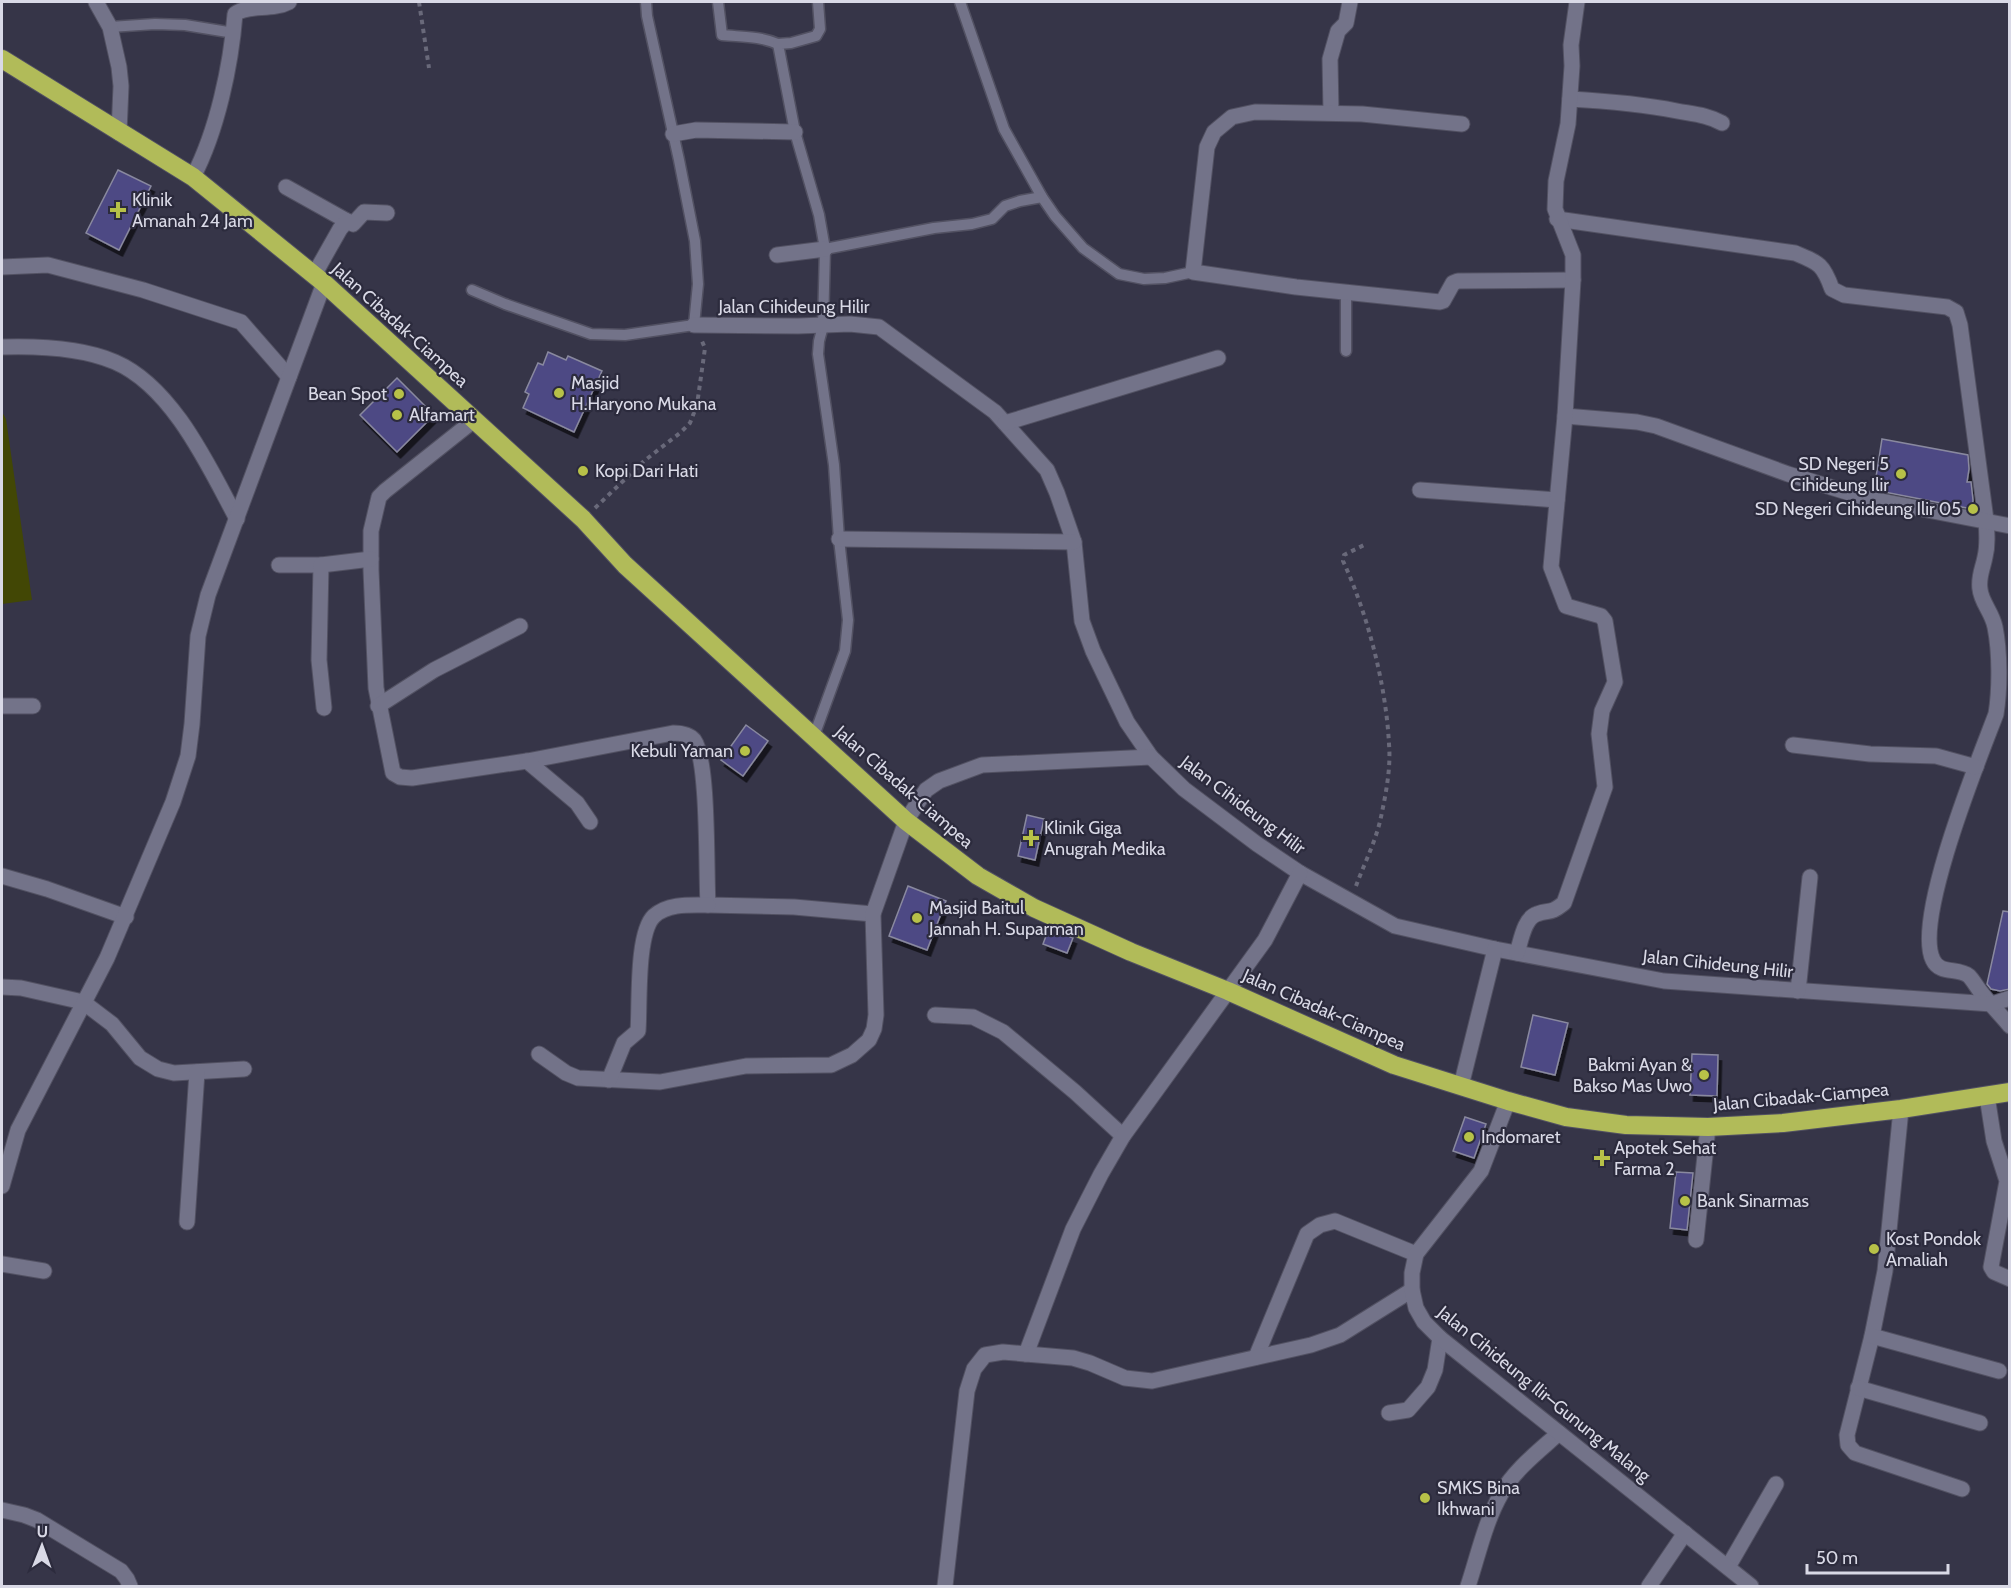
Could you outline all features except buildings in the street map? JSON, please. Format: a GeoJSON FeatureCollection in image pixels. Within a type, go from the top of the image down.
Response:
{"type":"FeatureCollection","features":[{"type":"Feature","properties":{"kind":"highway","name":"Jalan Cibadak-Ciampea"},"geometry":{"type":"LineString","coordinates":[[2,59],[192,177],[319,279],[583,519],[625,565],[906,821],[978,876],[1034,908],[1394,1065],[1508,1101],[1576,1118],[1626,1125],[1708,1127],[1783,1123],[1901,1109],[2010,1092]]}},
{"type":"Feature","properties":{"kind":"street"},"geometry":{"type":"LineString","coordinates":[[96,2],[110,27],[119,67],[121,86],[119,133]]}},
{"type":"Feature","properties":{"kind":"street"},"geometry":{"type":"LineString","coordinates":[[192,177],[205,153],[231,57],[237,12],[242,9],[281,6],[289,2]]}},
{"type":"Feature","properties":{"kind":"street"},"geometry":{"type":"LineString","coordinates":[[1331,112],[1330,59],[1338,31],[1346,23],[1350,2]]}},
{"type":"Feature","properties":{"kind":"street"},"geometry":{"type":"LineString","coordinates":[[1517,952],[1528,919],[1536,914],[1553,912],[1564,903],[1605,787],[1599,734],[1602,711],[1615,682],[1605,621],[1601,616],[1566,606],[1561,588],[1552,572],[1573,280],[1573,255],[1555,209],[1556,181],[1568,124],[1571,45],[1577,2]]}},
{"type":"Feature","properties":{"kind":"street"},"geometry":{"type":"LineString","coordinates":[[1570,99],[1605,100],[1656,107],[1713,118],[1722,123]]}},
{"type":"Feature","properties":{"kind":"street"},"geometry":{"type":"LineString","coordinates":[[1462,124],[1331,112],[1255,112],[1232,117],[1214,132],[1207,147],[1193,272],[1440,302],[1446,297],[1453,283],[1458,281],[1573,280]]}},
{"type":"Feature","properties":{"kind":"street"},"geometry":{"type":"LineString","coordinates":[[673,134],[696,130],[795,132]]}},
{"type":"Feature","properties":{"kind":"street"},"geometry":{"type":"LineString","coordinates":[[286,187],[353,224],[364,212],[387,213]]}},
{"type":"Feature","properties":{"kind":"street"},"geometry":{"type":"LineString","coordinates":[[1557,219],[1796,253],[1820,265],[1825,270],[1832,289],[1844,295],[1947,306],[1956,312],[1960,325],[1986,520],[1985,558],[1979,580],[1981,597],[1989,607],[1995,627],[1999,693],[2003,716],[1976,767],[1946,852],[1935,893],[1930,931],[1933,961],[1940,968],[1949,972],[1968,975],[2010,1026]]}},
{"type":"Feature","properties":{"kind":"street"},"geometry":{"type":"LineString","coordinates":[[2,1186],[18,1130],[107,958],[173,802],[188,756],[198,636],[208,595],[289,377],[319,279],[340,229],[347,221]]}},
{"type":"Feature","properties":{"kind":"street"},"geometry":{"type":"LineString","coordinates":[[777,255],[825,249]]}},
{"type":"Feature","properties":{"kind":"street"},"geometry":{"type":"LineString","coordinates":[[2,267],[48,265],[143,290],[241,322],[289,377]]}},
{"type":"Feature","properties":{"kind":"street","name":"Jalan Cihideung Hilir"},"geometry":{"type":"LineString","coordinates":[[694,325],[871,326],[886,331],[995,412],[1047,470],[1074,542],[1082,621],[1093,651],[1126,722],[1151,757],[1184,789],[1257,844],[1300,873],[1395,926],[1495,949],[1664,981],[1992,1004]]}},
{"type":"Feature","properties":{"kind":"street"},"geometry":{"type":"LineString","coordinates":[[2,347],[49,348],[94,356],[114,362],[143,380],[160,396],[194,442],[237,519]]}},
{"type":"Feature","properties":{"kind":"street"},"geometry":{"type":"LineString","coordinates":[[1005,423],[1218,358]]}},
{"type":"Feature","properties":{"kind":"street"},"geometry":{"type":"LineString","coordinates":[[1565,416],[1637,422],[1656,426],[1788,474],[1866,498],[2010,526]]}},
{"type":"Feature","properties":{"kind":"street"},"geometry":{"type":"LineString","coordinates":[[473,421],[379,497],[371,531],[374,661],[378,706],[393,773],[400,777],[412,778],[527,761],[683,733],[693,738],[700,751],[706,830],[708,905]]}},
{"type":"Feature","properties":{"kind":"street"},"geometry":{"type":"LineString","coordinates":[[1420,490],[1557,500]]}},
{"type":"Feature","properties":{"kind":"street"},"geometry":{"type":"LineString","coordinates":[[839,539],[1074,542]]}},
{"type":"Feature","properties":{"kind":"street"},"geometry":{"type":"LineString","coordinates":[[279,564],[321,565],[371,559]]}},
{"type":"Feature","properties":{"kind":"street"},"geometry":{"type":"LineString","coordinates":[[321,565],[319,660],[324,708]]}},
{"type":"Feature","properties":{"kind":"street"},"geometry":{"type":"LineString","coordinates":[[378,706],[434,670],[520,626]]}},
{"type":"Feature","properties":{"kind":"street"},"geometry":{"type":"LineString","coordinates":[[2,706],[33,706]]}},
{"type":"Feature","properties":{"kind":"street"},"geometry":{"type":"LineString","coordinates":[[1793,745],[1870,754],[1936,756],[1976,767]]}},
{"type":"Feature","properties":{"kind":"street"},"geometry":{"type":"LineString","coordinates":[[539,1054],[566,1073],[578,1078],[660,1082],[746,1066],[831,1065],[852,1054],[869,1040],[874,1029],[876,1015],[873,914],[906,821],[926,790],[939,781],[982,765],[1151,757]]}},
{"type":"Feature","properties":{"kind":"street"},"geometry":{"type":"LineString","coordinates":[[527,761],[577,802],[590,822]]}},
{"type":"Feature","properties":{"kind":"street"},"geometry":{"type":"LineString","coordinates":[[1026,1354],[1083,1206],[1123,1136],[1265,940],[1300,873]]}},
{"type":"Feature","properties":{"kind":"street"},"geometry":{"type":"LineString","coordinates":[[2,876],[47,888],[126,917]]}},
{"type":"Feature","properties":{"kind":"street"},"geometry":{"type":"LineString","coordinates":[[1798,991],[1810,876]]}},
{"type":"Feature","properties":{"kind":"street"},"geometry":{"type":"LineString","coordinates":[[609,1080],[624,1043],[638,1031],[641,956],[651,920],[655,916],[674,907],[708,905],[794,907],[873,914]]}},
{"type":"Feature","properties":{"kind":"street"},"geometry":{"type":"LineString","coordinates":[[1461,1086],[1495,949]]}},
{"type":"Feature","properties":{"kind":"street"},"geometry":{"type":"LineString","coordinates":[[2,987],[21,988],[83,1002],[112,1024],[140,1058],[158,1069],[174,1073],[244,1069]]}},
{"type":"Feature","properties":{"kind":"street"},"geometry":{"type":"LineString","coordinates":[[1992,1004],[2010,998]]}},
{"type":"Feature","properties":{"kind":"street"},"geometry":{"type":"LineString","coordinates":[[935,1015],[974,1017],[1003,1032],[1123,1136]]}},
{"type":"Feature","properties":{"kind":"street"},"geometry":{"type":"LineString","coordinates":[[187,1222],[197,1072]]}},
{"type":"Feature","properties":{"kind":"street"},"geometry":{"type":"LineString","coordinates":[[1987,1096],[1994,1141],[2007,1181],[1991,1267],[1994,1272],[2010,1279]]}},
{"type":"Feature","properties":{"kind":"street"},"geometry":{"type":"LineString","coordinates":[[1256,1357],[1307,1234],[1335,1221],[1416,1254],[1481,1171],[1508,1101]]}},
{"type":"Feature","properties":{"kind":"street"},"geometry":{"type":"LineString","coordinates":[[1901,1109],[1885,1271],[1872,1336],[1847,1435],[1848,1445],[1855,1452],[1962,1489]]}},
{"type":"Feature","properties":{"kind":"street"},"geometry":{"type":"LineString","coordinates":[[1696,1240],[1708,1127]]}},
{"type":"Feature","properties":{"kind":"street","name":"Jalan Cihideung Ilir–Gunung Malang"},"geometry":{"type":"LineString","coordinates":[[1416,1254],[1412,1273],[1412,1290],[1416,1308],[1424,1322],[1440,1338],[1751,1587]]}},
{"type":"Feature","properties":{"kind":"street"},"geometry":{"type":"LineString","coordinates":[[2,1264],[44,1271]]}},
{"type":"Feature","properties":{"kind":"street"},"geometry":{"type":"LineString","coordinates":[[945,1587],[967,1391],[974,1369],[985,1355],[1003,1352],[1073,1358],[1125,1378],[1152,1381],[1311,1345],[1340,1335],[1412,1290]]}},
{"type":"Feature","properties":{"kind":"street"},"geometry":{"type":"LineString","coordinates":[[1872,1336],[2000,1371]]}},
{"type":"Feature","properties":{"kind":"street"},"geometry":{"type":"LineString","coordinates":[[1389,1413],[1408,1410],[1428,1387],[1436,1370],[1440,1338]]}},
{"type":"Feature","properties":{"kind":"street"},"geometry":{"type":"LineString","coordinates":[[1858,1388],[1980,1423]]}},
{"type":"Feature","properties":{"kind":"street"},"geometry":{"type":"LineString","coordinates":[[1468,1587],[1489,1521],[1501,1493],[1516,1473],[1559,1433]]}},
{"type":"Feature","properties":{"kind":"street"},"geometry":{"type":"LineString","coordinates":[[1728,1567],[1776,1484]]}},
{"type":"Feature","properties":{"kind":"street"},"geometry":{"type":"LineString","coordinates":[[2,1510],[37,1520],[121,1571],[130,1587]]}},
{"type":"Feature","properties":{"kind":"street"},"geometry":{"type":"LineString","coordinates":[[1649,1587],[1685,1533]]}},
{"type":"Feature","properties":{"kind":"lane"},"geometry":{"type":"LineString","coordinates":[[646,2],[647,16],[682,171],[698,264],[694,325]]}},
{"type":"Feature","properties":{"kind":"lane"},"geometry":{"type":"LineString","coordinates":[[718,2],[722,34],[749,36],[778,44],[816,36],[821,23],[819,2]]}},
{"type":"Feature","properties":{"kind":"lane"},"geometry":{"type":"LineString","coordinates":[[960,2],[1004,129],[1055,216],[1083,248],[1119,274],[1144,279],[1165,279],[1193,272]]}},
{"type":"Feature","properties":{"kind":"lane"},"geometry":{"type":"LineString","coordinates":[[110,27],[186,25],[234,33]]}},
{"type":"Feature","properties":{"kind":"lane"},"geometry":{"type":"LineString","coordinates":[[778,44],[795,132],[819,215],[825,249],[823,326],[818,354],[834,465],[848,620],[848,636],[836,677],[814,736]]}},
{"type":"Feature","properties":{"kind":"lane"},"geometry":{"type":"LineString","coordinates":[[825,249],[934,228],[972,224],[992,219],[1005,206],[1042,197]]}},
{"type":"Feature","properties":{"kind":"lane","name":"Jalan Cihideung Hilir"},"geometry":{"type":"LineString","coordinates":[[472,290],[591,334],[625,335],[694,325]]}},
{"type":"Feature","properties":{"kind":"lane"},"geometry":{"type":"LineString","coordinates":[[1346,292],[1346,351]]}},
{"type":"Feature","properties":{"kind":"path"},"geometry":{"type":"LineString","coordinates":[[419,2],[429,68]]}},
{"type":"Feature","properties":{"kind":"path"},"geometry":{"type":"LineString","coordinates":[[583,519],[690,423],[697,405],[705,348],[694,325]]}},
{"type":"Feature","properties":{"kind":"path"},"geometry":{"type":"LineString","coordinates":[[1350,901],[1381,819],[1390,745],[1387,717],[1366,619],[1343,561],[1344,555],[1364,545]]}},
{"type":"Feature","properties":{"kind":"green space"},"geometry":{"type":"Polygon","coordinates":[[[2,412],[6,419],[32,600],[2,604],[2,412]]]}},
{"type":"Feature","properties":{"kind":"place","name":"Klinik Amanah 24 Jam"},"geometry":{"type":"Point","coordinates":[118,210]}},
{"type":"Feature","properties":{"kind":"place","name":"Masjid H.Haryono Mukana"},"geometry":{"type":"Point","coordinates":[559,393]}},
{"type":"Feature","properties":{"kind":"place","name":"Bean Spot"},"geometry":{"type":"Point","coordinates":[399,394]}},
{"type":"Feature","properties":{"kind":"place","name":"Alfamart"},"geometry":{"type":"Point","coordinates":[397,415]}},
{"type":"Feature","properties":{"kind":"place","name":"Kopi Dari Hati"},"geometry":{"type":"Point","coordinates":[583,471]}},
{"type":"Feature","properties":{"kind":"place","name":"SD Negeri 5 Cihideung Ilir"},"geometry":{"type":"Point","coordinates":[1901,474]}},
{"type":"Feature","properties":{"kind":"place","name":"SD Negeri Cihideung Ilir 05"},"geometry":{"type":"Point","coordinates":[1973,509]}},
{"type":"Feature","properties":{"kind":"place","name":"Kebuli Yaman"},"geometry":{"type":"Point","coordinates":[745,751]}},
{"type":"Feature","properties":{"kind":"place","name":"Klinik Giga Anugrah Medika"},"geometry":{"type":"Point","coordinates":[1031,838]}},
{"type":"Feature","properties":{"kind":"place","name":"Masjid Baitul Jannah H. Suparman"},"geometry":{"type":"Point","coordinates":[917,918]}},
{"type":"Feature","properties":{"kind":"place","name":"Bakmi Ayan & Bakso Mas Uwo"},"geometry":{"type":"Point","coordinates":[1704,1075]}},
{"type":"Feature","properties":{"kind":"place","name":"Indomaret"},"geometry":{"type":"Point","coordinates":[1469,1137]}},
{"type":"Feature","properties":{"kind":"place","name":"Apotek Sehat Farma 2"},"geometry":{"type":"Point","coordinates":[1602,1158]}},
{"type":"Feature","properties":{"kind":"place","name":"Bank Sinarmas"},"geometry":{"type":"Point","coordinates":[1685,1201]}},
{"type":"Feature","properties":{"kind":"place","name":"Kost Pondok Amaliah"},"geometry":{"type":"Point","coordinates":[1874,1249]}},
{"type":"Feature","properties":{"kind":"place","name":"SMKS Bina Ikhwani"},"geometry":{"type":"Point","coordinates":[1425,1498]}}]}
